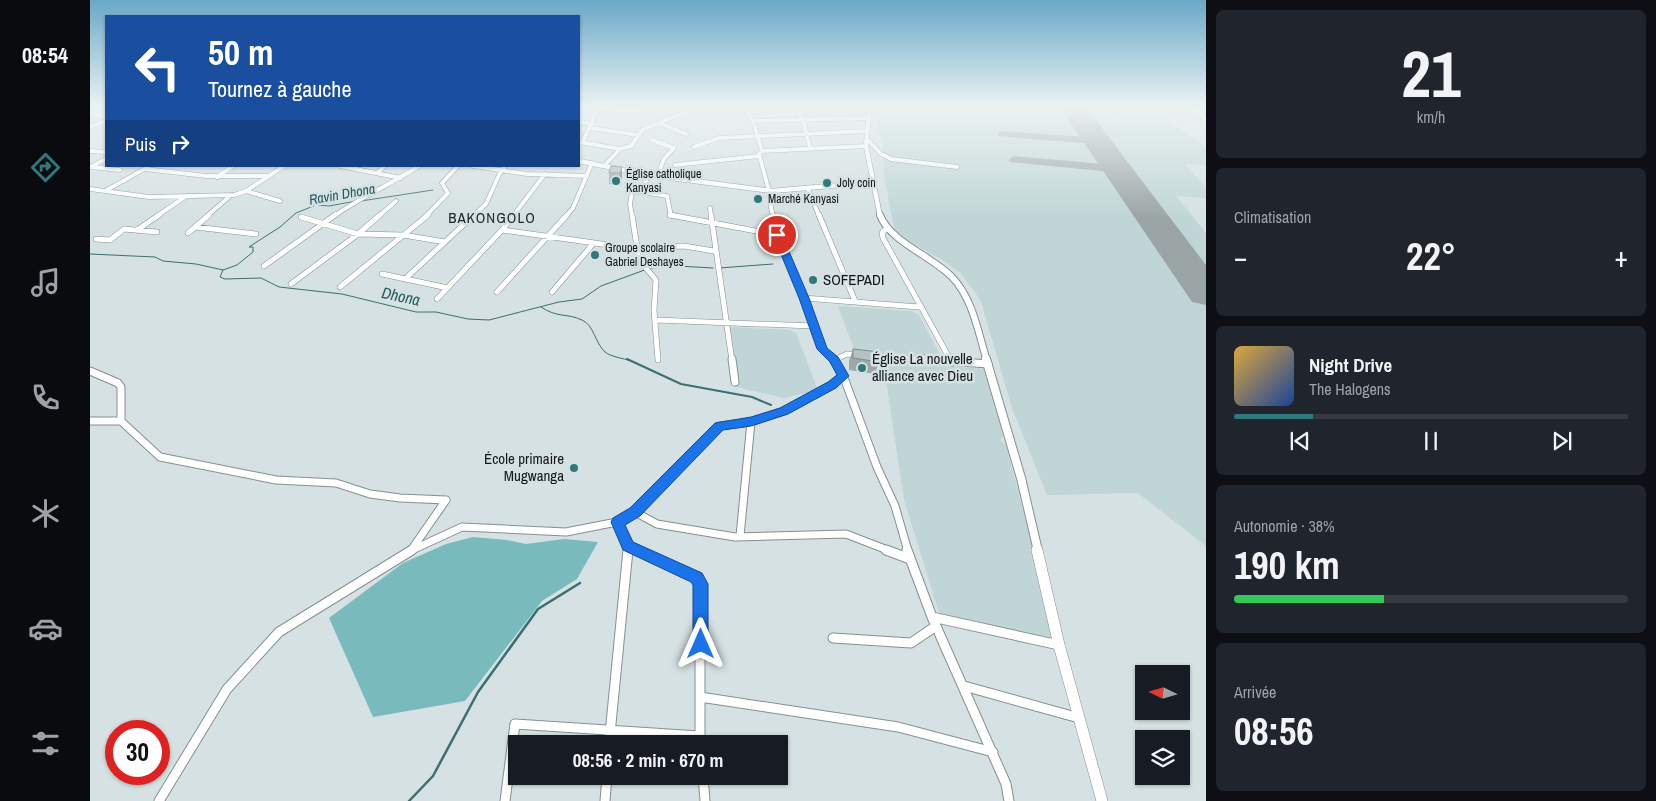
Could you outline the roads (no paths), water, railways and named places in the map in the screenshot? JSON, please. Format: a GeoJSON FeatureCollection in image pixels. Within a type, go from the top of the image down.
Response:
{"type":"FeatureCollection","features":[{"type":"Feature","properties":{"kind":"street"},"geometry":{"type":"LineString","coordinates":[[589,143],[620,149],[631,146],[633,143]]}},
{"type":"Feature","properties":{"kind":"street"},"geometry":{"type":"LineString","coordinates":[[657,176],[664,159],[674,148],[661,143]]}},
{"type":"Feature","properties":{"kind":"street"},"geometry":{"type":"LineString","coordinates":[[694,147],[704,143]]}},
{"type":"Feature","properties":{"kind":"street"},"geometry":{"type":"LineString","coordinates":[[760,143],[762,151],[759,156],[770,191],[771,208],[777,235],[804,298],[812,326],[822,349],[834,360],[843,376],[877,467],[895,506],[910,559],[934,622],[993,752],[1006,784],[1009,801]]}},
{"type":"Feature","properties":{"kind":"street"},"geometry":{"type":"LineString","coordinates":[[809,143],[810,148]]}},
{"type":"Feature","properties":{"kind":"street"},"geometry":{"type":"LineString","coordinates":[[866,143],[874,182],[874,195],[880,217],[887,228],[940,266],[952,277],[969,300],[1021,478],[1059,645],[1102,801]]}},
{"type":"Feature","properties":{"kind":"street"},"geometry":{"type":"LineString","coordinates":[[871,143],[882,154],[891,159],[957,167]]}},
{"type":"Feature","properties":{"kind":"street"},"geometry":{"type":"LineString","coordinates":[[762,151],[810,148],[866,148]]}},
{"type":"Feature","properties":{"kind":"street"},"geometry":{"type":"LineString","coordinates":[[604,166],[620,149]]}},
{"type":"Feature","properties":{"kind":"street"},"geometry":{"type":"LineString","coordinates":[[90,151],[105,152]]}},
{"type":"Feature","properties":{"kind":"street"},"geometry":{"type":"LineString","coordinates":[[675,164],[759,156]]}},
{"type":"Feature","properties":{"kind":"street"},"geometry":{"type":"LineString","coordinates":[[90,167],[105,160]]}},
{"type":"Feature","properties":{"kind":"street"},"geometry":{"type":"LineString","coordinates":[[580,161],[648,175],[770,191],[874,182]]}},
{"type":"Feature","properties":{"kind":"street"},"geometry":{"type":"LineString","coordinates":[[497,292],[573,208],[592,163]]}},
{"type":"Feature","properties":{"kind":"street"},"geometry":{"type":"LineString","coordinates":[[90,167],[120,170]]}},
{"type":"Feature","properties":{"kind":"street"},"geometry":{"type":"LineString","coordinates":[[216,177],[231,167]]}},
{"type":"Feature","properties":{"kind":"street"},"geometry":{"type":"LineString","coordinates":[[90,190],[149,197],[230,196],[246,191],[282,167]]}},
{"type":"Feature","properties":{"kind":"street"},"geometry":{"type":"LineString","coordinates":[[345,167],[401,178]]}},
{"type":"Feature","properties":{"kind":"street"},"geometry":{"type":"LineString","coordinates":[[377,173],[384,167]]}},
{"type":"Feature","properties":{"kind":"street"},"geometry":{"type":"LineString","coordinates":[[264,266],[352,203],[418,167]]}},
{"type":"Feature","properties":{"kind":"street"},"geometry":{"type":"LineString","coordinates":[[340,287],[435,209],[448,193],[442,183],[457,167]]}},
{"type":"Feature","properties":{"kind":"street"},"geometry":{"type":"LineString","coordinates":[[478,167],[500,171],[587,176]]}},
{"type":"Feature","properties":{"kind":"street"},"geometry":{"type":"LineString","coordinates":[[405,279],[486,204],[493,193],[496,178],[504,167]]}},
{"type":"Feature","properties":{"kind":"street"},"geometry":{"type":"LineString","coordinates":[[105,191],[147,168],[178,175],[216,177],[268,176]]}},
{"type":"Feature","properties":{"kind":"street"},"geometry":{"type":"LineString","coordinates":[[437,299],[502,230],[545,174]]}},
{"type":"Feature","properties":{"kind":"street"},"geometry":{"type":"LineString","coordinates":[[642,192],[648,175]]}},
{"type":"Feature","properties":{"kind":"street"},"geometry":{"type":"LineString","coordinates":[[808,189],[855,301]]}},
{"type":"Feature","properties":{"kind":"street"},"geometry":{"type":"LineString","coordinates":[[246,191],[280,201]]}},
{"type":"Feature","properties":{"kind":"street"},"geometry":{"type":"LineString","coordinates":[[658,360],[654,310],[656,280],[639,260],[630,204],[632,192],[667,196],[670,216],[777,235]]}},
{"type":"Feature","properties":{"kind":"street"},"geometry":{"type":"LineString","coordinates":[[188,233],[230,196]]}},
{"type":"Feature","properties":{"kind":"street"},"geometry":{"type":"LineString","coordinates":[[137,230],[185,197]]}},
{"type":"Feature","properties":{"kind":"street"},"geometry":{"type":"LineString","coordinates":[[291,284],[358,234],[396,201]]}},
{"type":"Feature","properties":{"kind":"street"},"geometry":{"type":"LineString","coordinates":[[710,208],[714,251],[735,382]]}},
{"type":"Feature","properties":{"kind":"street"},"geometry":{"type":"LineString","coordinates":[[301,217],[358,234],[403,235],[445,242]]}},
{"type":"Feature","properties":{"kind":"street"},"geometry":{"type":"LineString","coordinates":[[195,227],[256,234]]}},
{"type":"Feature","properties":{"kind":"street"},"geometry":{"type":"LineString","coordinates":[[887,228],[882,233],[883,238],[919,307],[952,362]]}},
{"type":"Feature","properties":{"kind":"street"},"geometry":{"type":"LineString","coordinates":[[96,239],[110,240],[124,229],[157,232]]}},
{"type":"Feature","properties":{"kind":"street"},"geometry":{"type":"LineString","coordinates":[[502,230],[593,244],[636,248],[679,244],[693,245],[714,251]]}},
{"type":"Feature","properties":{"kind":"street"},"geometry":{"type":"LineString","coordinates":[[552,292],[593,244]]}},
{"type":"Feature","properties":{"kind":"street"},"geometry":{"type":"LineString","coordinates":[[382,274],[448,288]]}},
{"type":"Feature","properties":{"kind":"street"},"geometry":{"type":"LineString","coordinates":[[804,298],[919,307]]}},
{"type":"Feature","properties":{"kind":"street"},"geometry":{"type":"LineString","coordinates":[[656,320],[812,326]]}},
{"type":"Feature","properties":{"kind":"street"},"geometry":{"type":"LineString","coordinates":[[834,360],[848,354],[988,364]]}},
{"type":"Feature","properties":{"kind":"street"},"geometry":{"type":"LineString","coordinates":[[90,371],[118,383],[121,387],[121,421],[160,457],[276,480],[336,483],[370,494],[400,498],[446,500],[412,550]]}},
{"type":"Feature","properties":{"kind":"street"},"geometry":{"type":"LineString","coordinates":[[160,801],[227,689],[278,632],[412,550],[462,527],[566,532],[617,522],[635,512],[719,426],[751,422],[784,411],[832,385],[843,376]]}},
{"type":"Feature","properties":{"kind":"street"},"geometry":{"type":"LineString","coordinates":[[90,420],[121,421]]}},
{"type":"Feature","properties":{"kind":"street"},"geometry":{"type":"LineString","coordinates":[[740,536],[751,422]]}},
{"type":"Feature","properties":{"kind":"street"},"geometry":{"type":"LineString","coordinates":[[635,512],[657,524],[697,532],[740,536],[846,534],[910,559]]}},
{"type":"Feature","properties":{"kind":"street"},"geometry":{"type":"LineString","coordinates":[[610,735],[628,546],[617,522]]}},
{"type":"Feature","properties":{"kind":"street"},"geometry":{"type":"LineString","coordinates":[[628,546],[696,577],[700,584],[699,735]]}},
{"type":"Feature","properties":{"kind":"street"},"geometry":{"type":"LineString","coordinates":[[934,622],[1059,645]]}},
{"type":"Feature","properties":{"kind":"street"},"geometry":{"type":"LineString","coordinates":[[833,638],[911,643],[934,622]]}},
{"type":"Feature","properties":{"kind":"street"},"geometry":{"type":"LineString","coordinates":[[964,686],[1079,718]]}},
{"type":"Feature","properties":{"kind":"street"},"geometry":{"type":"LineString","coordinates":[[700,697],[898,727],[993,752]]}},
{"type":"Feature","properties":{"kind":"street"},"geometry":{"type":"LineString","coordinates":[[505,801],[515,724],[610,729],[659,735]]}},
{"type":"Feature","properties":{"kind":"street"},"geometry":{"type":"LineString","coordinates":[[605,801],[606,785]]}},
{"type":"Feature","properties":{"kind":"street"},"geometry":{"type":"LineString","coordinates":[[704,785],[705,801]]}},
{"type":"Feature","properties":{"kind":"waterway","name":"Ravin Dhona"},"geometry":{"type":"LineString","coordinates":[[361,201],[433,190]]}},
{"type":"Feature","properties":{"kind":"waterway","name":"Ravin Dhona"},"geometry":{"type":"LineString","coordinates":[[223,270],[237,265],[253,252],[253,247],[249,247],[280,227],[296,213],[316,205],[329,206],[356,201]]}},
{"type":"Feature","properties":{"kind":"waterway","name":"Dhona"},"geometry":{"type":"LineString","coordinates":[[90,254],[155,257],[163,261],[196,264],[223,270]]}},
{"type":"Feature","properties":{"kind":"waterway","name":"Dhona"},"geometry":{"type":"LineString","coordinates":[[719,268],[773,264]]}},
{"type":"Feature","properties":{"kind":"waterway","name":"Dhona"},"geometry":{"type":"LineString","coordinates":[[223,270],[220,277],[225,279],[261,278],[279,287],[342,294],[416,312],[436,312],[468,319],[489,320],[559,302],[582,299],[601,286],[650,268],[678,266],[713,268]]}},
{"type":"Feature","properties":{"kind":"waterway"},"geometry":{"type":"LineString","coordinates":[[541,307],[552,313],[586,322],[605,352],[631,361]]}},
{"type":"Feature","properties":{"kind":"waterway"},"geometry":{"type":"LineString","coordinates":[[627,359],[681,384],[752,397],[771,405]]}},
{"type":"Feature","properties":{"kind":"waterway"},"geometry":{"type":"LineString","coordinates":[[409,801],[433,776],[478,692],[538,609],[580,583]]}},
{"type":"Feature","properties":{"kind":"place","name":"Église catholique Kanyasi"},"geometry":{"type":"Point","coordinates":[616,181]}},
{"type":"Feature","properties":{"kind":"place","name":"Joly coin"},"geometry":{"type":"Point","coordinates":[827,183]}},
{"type":"Feature","properties":{"kind":"place","name":"Marché Kanyasi"},"geometry":{"type":"Point","coordinates":[758,199]}},
{"type":"Feature","properties":{"kind":"place","name":"Groupe scolaire Gabriel Deshayes"},"geometry":{"type":"Point","coordinates":[595,255]}},
{"type":"Feature","properties":{"kind":"place","name":"SOFEPADI"},"geometry":{"type":"Point","coordinates":[813,280]}},
{"type":"Feature","properties":{"kind":"place","name":"Église La nouvelle alliance avec Dieu"},"geometry":{"type":"Point","coordinates":[862,368]}},
{"type":"Feature","properties":{"kind":"place","name":"École primaire Mugwanga"},"geometry":{"type":"Point","coordinates":[574,468]}},
{"type":"Feature","properties":{"kind":"district","name":"BAKONGOLO"},"geometry":{"type":"Point","coordinates":[492,218]}}]}
